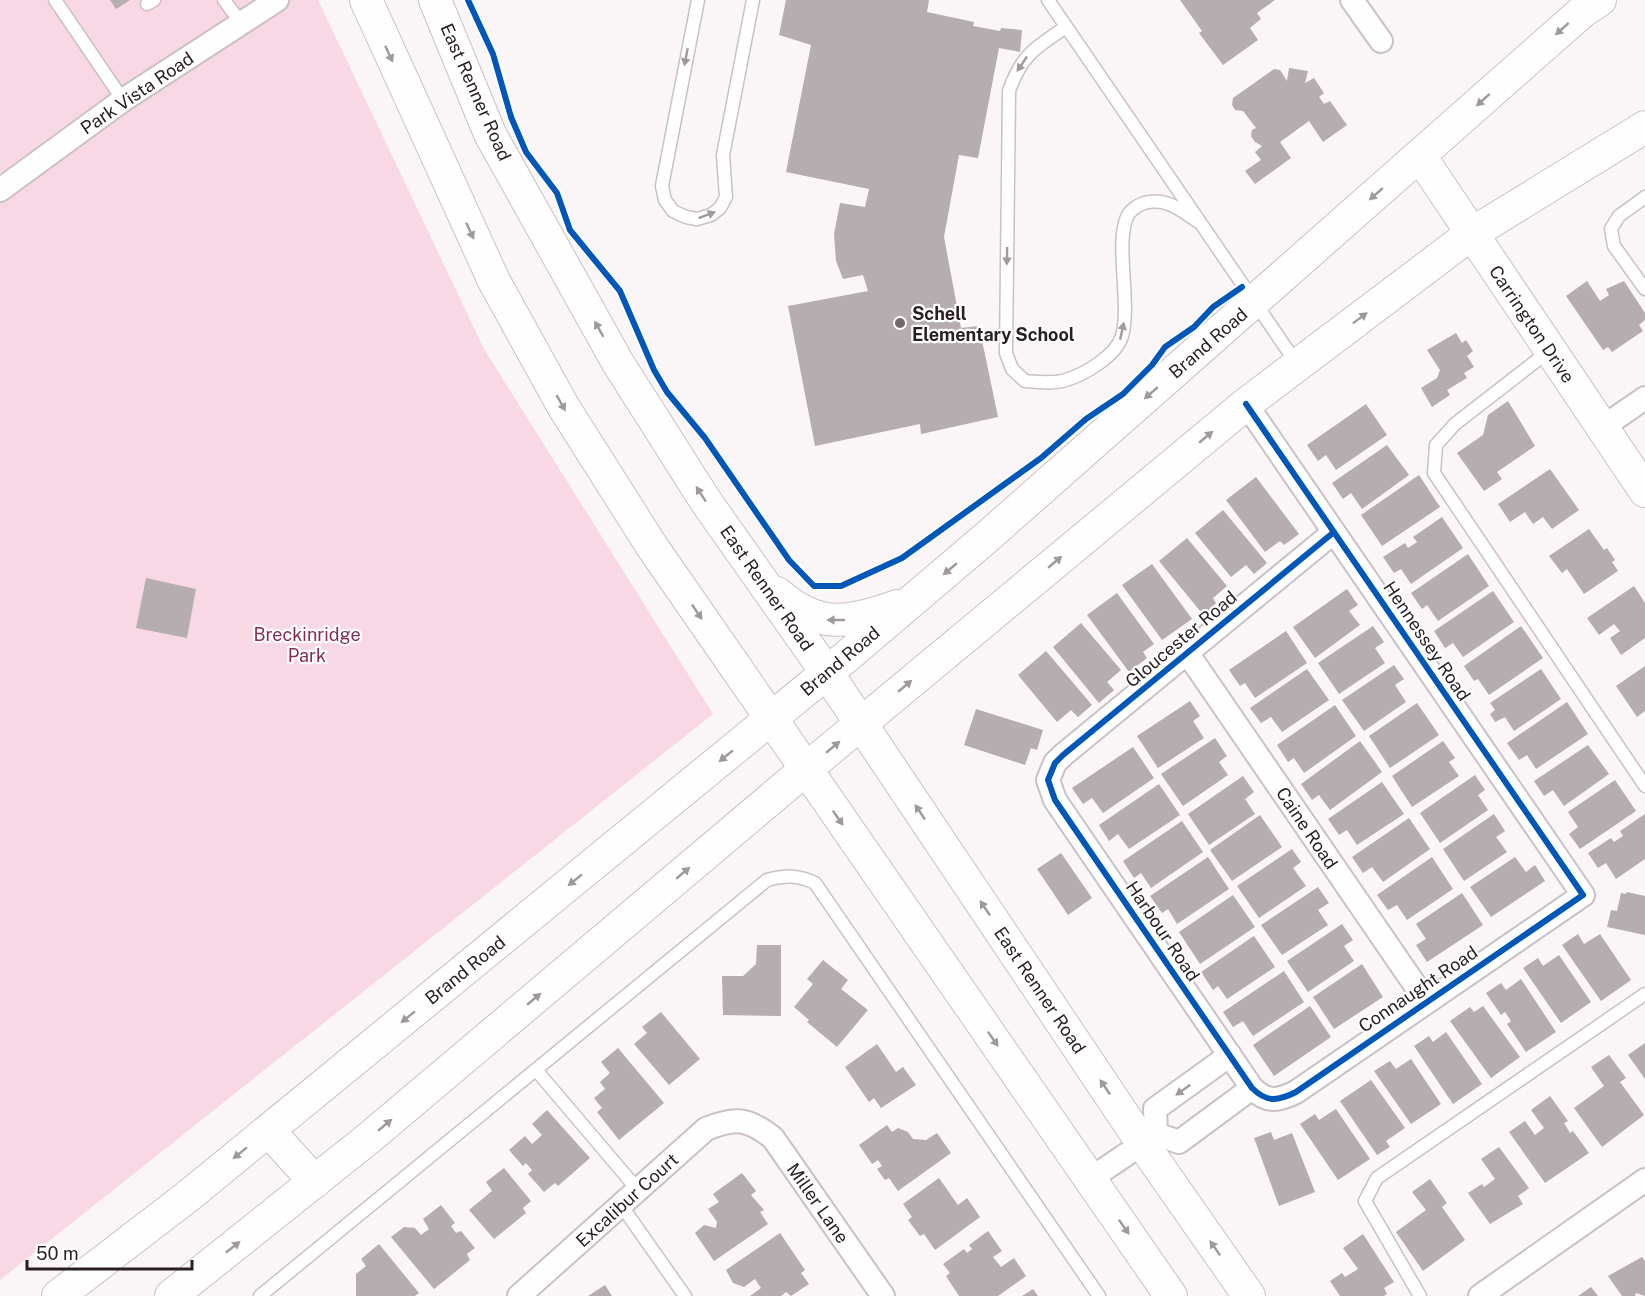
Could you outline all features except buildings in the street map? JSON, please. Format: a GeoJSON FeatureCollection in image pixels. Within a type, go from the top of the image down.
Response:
{"type":"FeatureCollection","features":[{"type":"Feature","properties":{"kind":"main road"},"geometry":{"type":"LineString","coordinates":[[366,0],[494,281],[563,406],[651,545],[1172,1296]]}},
{"type":"Feature","properties":{"kind":"main road","name":"East Renner Road"},"geometry":{"type":"LineString","coordinates":[[435,0],[490,134],[612,353],[707,503],[1149,1138],[1249,1296]]}},
{"type":"Feature","properties":{"kind":"main road","name":"Brand Road"},"geometry":{"type":"LineString","coordinates":[[58,1296],[269,1131],[827,673],[1253,303],[1583,11],[1600,0]]}},
{"type":"Feature","properties":{"kind":"main road"},"geometry":{"type":"LineString","coordinates":[[171,1296],[315,1182],[860,723],[1246,404],[1471,234],[1645,127]]}},
{"type":"Feature","properties":{"kind":"main road","name":"Carrington Drive"},"geometry":{"type":"LineString","coordinates":[[1420,156],[1645,491]]}},
{"type":"Feature","properties":{"kind":"main road"},"geometry":{"type":"LineString","coordinates":[[759,577],[792,606],[831,621],[858,619],[912,601]]}},
{"type":"Feature","properties":{"kind":"main road"},"geometry":{"type":"LineString","coordinates":[[269,1131],[315,1182]]}},
{"type":"Feature","properties":{"kind":"street","name":"Park Vista Road"},"geometry":{"type":"LineString","coordinates":[[0,190],[123,100],[277,0]]}},
{"type":"Feature","properties":{"kind":"street"},"geometry":{"type":"LineString","coordinates":[[1352,0],[1381,41]]}},
{"type":"Feature","properties":{"kind":"street"},"geometry":{"type":"LineString","coordinates":[[1603,428],[1645,398]]}},
{"type":"Feature","properties":{"kind":"street","name":"Hennessey Road"},"geometry":{"type":"LineString","coordinates":[[1246,404],[1583,895]]}},
{"type":"Feature","properties":{"kind":"street","name":"Gloucester Road"},"geometry":{"type":"LineString","coordinates":[[1050,772],[1063,755],[1334,532]]}},
{"type":"Feature","properties":{"kind":"street","name":"Caine Road"},"geometry":{"type":"LineString","coordinates":[[1188,654],[1426,1001]]}},
{"type":"Feature","properties":{"kind":"street","name":"Harbour Road"},"geometry":{"type":"LineString","coordinates":[[1050,772],[1049,789],[1055,800],[1230,1056],[1260,1094]]}},
{"type":"Feature","properties":{"kind":"street","name":"Connaught Road"},"geometry":{"type":"LineString","coordinates":[[1260,1094],[1275,1101],[1296,1092],[1583,895]]}},
{"type":"Feature","properties":{"kind":"street"},"geometry":{"type":"LineString","coordinates":[[1149,1138],[1155,1109],[1230,1056]]}},
{"type":"Feature","properties":{"kind":"street"},"geometry":{"type":"LineString","coordinates":[[1090,1179],[1149,1138],[1179,1142],[1260,1094]]}},
{"type":"Feature","properties":{"kind":"street","name":"Excalibur Court"},"geometry":{"type":"LineString","coordinates":[[519,1296],[706,1129],[726,1121],[744,1120]]}},
{"type":"Feature","properties":{"kind":"street","name":"Miller Lane"},"geometry":{"type":"LineString","coordinates":[[744,1120],[761,1128],[773,1138],[883,1296]]}},
{"type":"Feature","properties":{"kind":"street"},"geometry":{"type":"LineString","coordinates":[[1480,1296],[1645,1180]]}},
{"type":"Feature","properties":{"kind":"lane"},"geometry":{"type":"LineString","coordinates":[[55,0],[123,100]]}},
{"type":"Feature","properties":{"kind":"lane"},"geometry":{"type":"LineString","coordinates":[[224,0],[241,23]]}},
{"type":"Feature","properties":{"kind":"lane"},"geometry":{"type":"LineString","coordinates":[[698,0],[662,186],[665,200],[673,211],[686,218],[697,219],[711,215],[720,208],[726,197],[723,155],[753,0]]}},
{"type":"Feature","properties":{"kind":"lane"},"geometry":{"type":"LineString","coordinates":[[1048,0],[1297,365]]}},
{"type":"Feature","properties":{"kind":"lane"},"geometry":{"type":"LineString","coordinates":[[1066,27],[1030,52],[1017,68],[1009,91],[1006,353],[1012,369],[1025,381],[1065,381],[1110,354],[1122,337],[1124,322],[1124,232],[1127,216],[1138,205],[1155,200],[1172,203],[1197,220]]}},
{"type":"Feature","properties":{"kind":"lane"},"geometry":{"type":"LineString","coordinates":[[1645,197],[1619,216],[1611,229],[1614,246],[1645,290]]}},
{"type":"Feature","properties":{"kind":"lane"},"geometry":{"type":"LineString","coordinates":[[1550,350],[1455,424],[1436,445],[1434,473],[1645,786]]}},
{"type":"Feature","properties":{"kind":"lane"},"geometry":{"type":"LineString","coordinates":[[260,1296],[767,880],[783,876],[800,876],[816,883],[1099,1296]]}},
{"type":"Feature","properties":{"kind":"lane"},"geometry":{"type":"LineString","coordinates":[[1420,1296],[1365,1201],[1377,1178],[1645,994]]}},
{"type":"Feature","properties":{"kind":"lane"},"geometry":{"type":"LineString","coordinates":[[536,1070],[638,1190]]}},
{"type":"Feature","properties":{"kind":"lane"},"geometry":{"type":"LineString","coordinates":[[621,1205],[686,1296]]}},
{"type":"Feature","properties":{"kind":"green space","name":"Breckinridge Park"},"geometry":{"type":"Polygon","coordinates":[[[0,0],[318,0],[484,349],[713,714],[0,1280],[0,0]]]}},
{"type":"Feature","properties":{"kind":"cycle path"},"geometry":{"type":"LineString","coordinates":[[468,0],[493,54],[511,117],[526,152],[557,193],[570,230],[620,291],[654,370],[667,392],[705,438],[789,560],[814,586],[841,586],[902,558],[1041,458],[1086,419],[1123,394],[1152,365],[1165,347],[1194,327],[1213,307],[1242,287]]}},
{"type":"Feature","properties":{"kind":"cycle path"},"geometry":{"type":"LineString","coordinates":[[1246,404],[1583,895],[1296,1092],[1273,1099],[1257,1093],[1252,1088],[1055,800],[1048,780],[1055,763],[1063,755],[1334,532]]}},
{"type":"Feature","properties":{"kind":"place","name":"Schell Elementary School"},"geometry":{"type":"Point","coordinates":[900,323]}}]}
